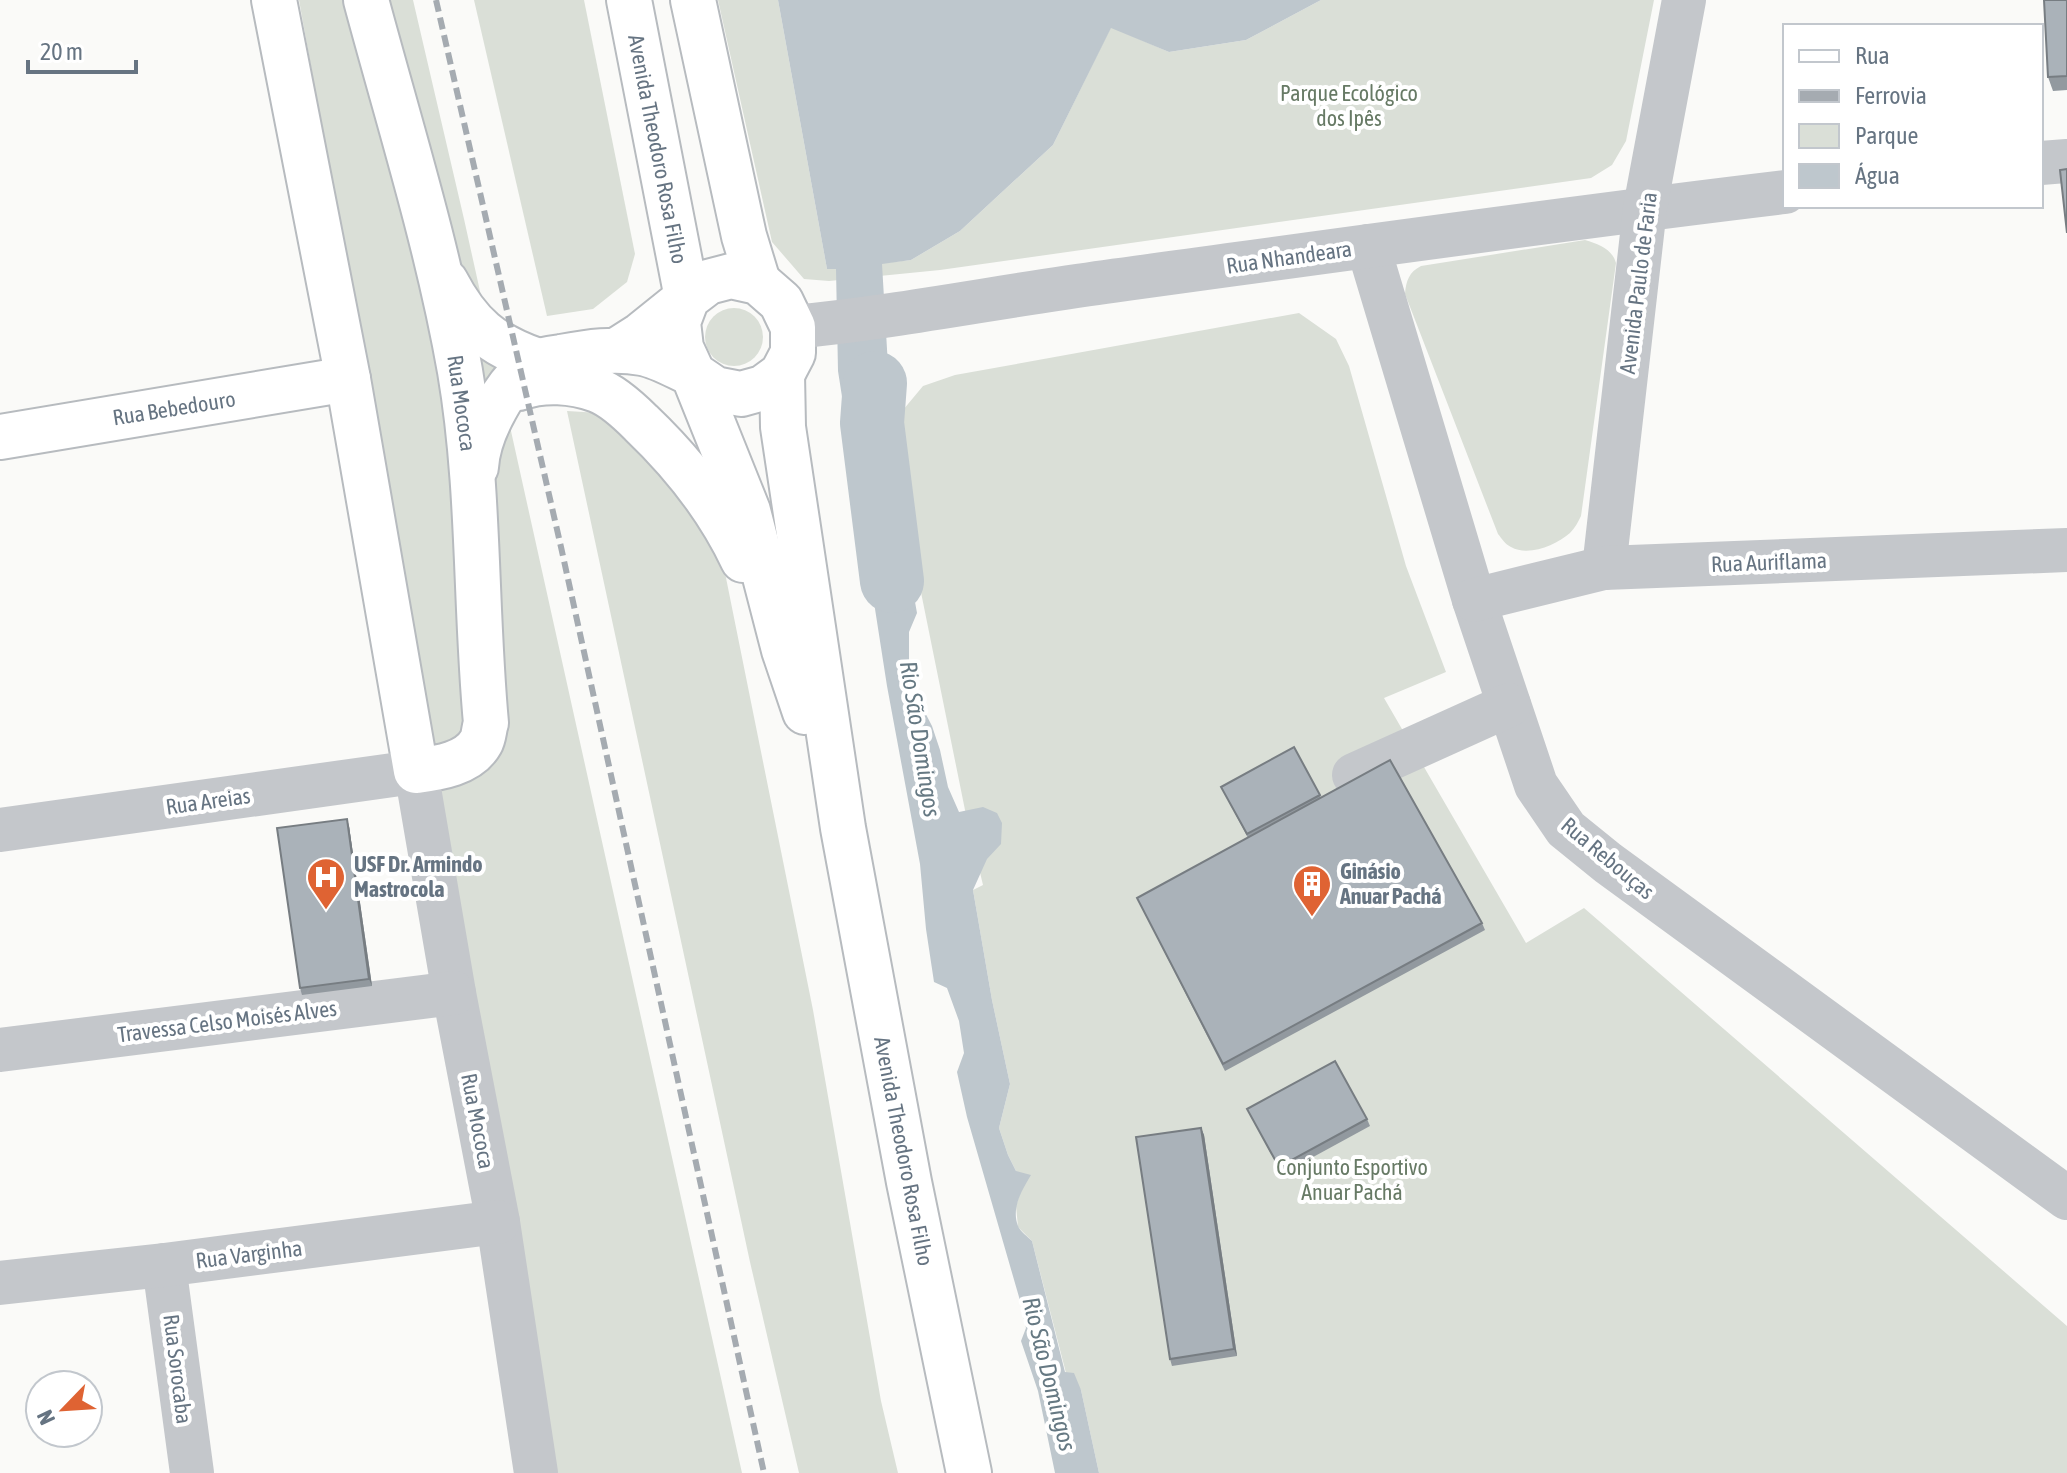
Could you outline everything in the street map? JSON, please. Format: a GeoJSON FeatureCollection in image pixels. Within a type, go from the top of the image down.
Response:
{"type":"FeatureCollection","features":[{"type":"Feature","properties":{"kind":"main road","name":"Rua Mococa"},"geometry":{"type":"LineString","coordinates":[[274,0],[348,379],[416,771],[441,768],[467,757],[481,742],[486,723],[474,494],[460,372],[439,267],[366,0]]}},
{"type":"Feature","properties":{"kind":"main road","name":"Avenida Theodoro Rosa Filho"},"geometry":{"type":"LineString","coordinates":[[629,0],[687,298]]}},
{"type":"Feature","properties":{"kind":"main road"},"geometry":{"type":"LineString","coordinates":[[693,0],[744,236],[758,282]]}},
{"type":"Feature","properties":{"kind":"main road"},"geometry":{"type":"LineString","coordinates":[[439,267],[458,305],[495,342],[512,352],[538,361],[619,349],[646,354],[693,374],[715,389],[741,394],[763,388],[782,374],[811,325],[758,282],[731,276],[708,282],[619,349]]}},
{"type":"Feature","properties":{"kind":"main road"},"geometry":{"type":"LineString","coordinates":[[687,298],[678,322],[681,348],[693,374]]}},
{"type":"Feature","properties":{"kind":"main road"},"geometry":{"type":"LineString","coordinates":[[474,494],[477,450],[490,418],[505,393],[538,361]]}},
{"type":"Feature","properties":{"kind":"main road","name":"Avenida Theodoro Rosa Filho"},"geometry":{"type":"LineString","coordinates":[[693,374],[748,511],[784,650],[843,828]]}},
{"type":"Feature","properties":{"kind":"main road","name":"Avenida Theodoro Rosa Filho"},"geometry":{"type":"LineString","coordinates":[[782,374],[783,427],[843,828],[909,1182],[969,1473]]}},
{"type":"Feature","properties":{"kind":"main road","name":"Rua Bebedouro"},"geometry":{"type":"LineString","coordinates":[[0,437],[348,379]]}},
{"type":"Feature","properties":{"kind":"main road"},"geometry":{"type":"LineString","coordinates":[[505,393],[531,384],[552,382],[576,385],[599,390],[627,409],[691,475],[729,531],[784,650]]}},
{"type":"Feature","properties":{"kind":"street","name":"Avenida Paulo de Faria"},"geometry":{"type":"LineString","coordinates":[[1604,568],[1645,208],[1684,0]]}},
{"type":"Feature","properties":{"kind":"street"},"geometry":{"type":"LineString","coordinates":[[2043,163],[2067,161]]}},
{"type":"Feature","properties":{"kind":"street","name":"Rua Nhandeara"},"geometry":{"type":"LineString","coordinates":[[811,325],[1645,208],[1783,192]]}},
{"type":"Feature","properties":{"kind":"street","name":"Rua Rebouças"},"geometry":{"type":"LineString","coordinates":[[1368,246],[1474,600],[1536,785],[1566,829],[1608,863],[2067,1198]]}},
{"type":"Feature","properties":{"kind":"street","name":"Rua Auriflama"},"geometry":{"type":"LineString","coordinates":[[1474,600],[1604,568],[2067,550]]}},
{"type":"Feature","properties":{"kind":"street"},"geometry":{"type":"LineString","coordinates":[[1354,775],[1509,705]]}},
{"type":"Feature","properties":{"kind":"street","name":"Rua Areias"},"geometry":{"type":"LineString","coordinates":[[0,830],[416,771]]}},
{"type":"Feature","properties":{"kind":"street","name":"Rua Mococa"},"geometry":{"type":"LineString","coordinates":[[416,771],[498,1222],[536,1473]]}},
{"type":"Feature","properties":{"kind":"street","name":"Travessa Celso Moisés Alves"},"geometry":{"type":"LineString","coordinates":[[0,1050],[454,993]]}},
{"type":"Feature","properties":{"kind":"street","name":"Rua Varginha"},"geometry":{"type":"LineString","coordinates":[[0,1283],[498,1222]]}},
{"type":"Feature","properties":{"kind":"street","name":"Rua Sorocaba"},"geometry":{"type":"LineString","coordinates":[[164,1265],[192,1473]]}},
{"type":"Feature","properties":{"kind":"green space"},"geometry":{"type":"Polygon","coordinates":[[[299,0],[413,0],[742,1473],[552,1473],[450,843],[299,0]]]}},
{"type":"Feature","properties":{"kind":"green space"},"geometry":{"type":"Polygon","coordinates":[[[474,0],[584,0],[635,254],[627,282],[593,309],[547,316],[474,0]]]}},
{"type":"Feature","properties":{"kind":"green space","name":"Parque Ecológico dos Ipês"},"geometry":{"type":"Polygon","coordinates":[[[718,0],[778,0],[827,269],[911,260],[960,231],[1053,145],[1111,27],[1169,52],[1246,40],[1321,0],[1654,0],[1626,141],[1612,165],[1591,178],[940,270],[829,281],[804,279],[772,242],[718,0]]]}},
{"type":"Feature","properties":{"kind":"green space"},"geometry":{"type":"Polygon","coordinates":[[[1585,240],[1600,245],[1616,263],[1581,516],[1572,531],[1557,542],[1534,550],[1518,550],[1498,534],[1405,294],[1406,285],[1411,274],[1421,266],[1585,240]]]}},
{"type":"Feature","properties":{"kind":"green space"},"geometry":{"type":"Polygon","coordinates":[[[734,308],[755,316],[763,337],[755,358],[734,366],[713,358],[705,337],[713,316],[734,308]]]}},
{"type":"Feature","properties":{"kind":"green space","name":"Conjunto Esportivo Anuar Pachá"},"geometry":{"type":"Polygon","coordinates":[[[1299,313],[1336,339],[1349,366],[1406,566],[1446,672],[1384,698],[1526,943],[1584,908],[2067,1326],[2067,1473],[1099,1473],[1081,1390],[1066,1373],[1032,1241],[1018,1227],[1016,1206],[1021,1190],[999,1128],[1010,1084],[973,890],[983,885],[908,528],[898,416],[923,386],[955,375],[1299,313]]]}},
{"type":"Feature","properties":{"kind":"green space"},"geometry":{"type":"Polygon","coordinates":[[[567,411],[600,413],[667,481],[723,563],[813,1010],[881,1401],[898,1473],[799,1473],[750,1262],[567,411]]]}},
{"type":"Feature","properties":{"kind":"water"},"geometry":{"type":"Polygon","coordinates":[[[778,0],[1321,0],[1246,40],[1169,52],[1111,28],[1053,145],[960,231],[911,260],[882,264],[888,366],[882,387],[881,450],[877,477],[886,517],[911,580],[917,613],[909,632],[909,665],[918,699],[932,726],[948,787],[959,812],[983,807],[997,813],[1002,823],[1001,844],[987,859],[973,890],[1010,1084],[999,1128],[1016,1171],[1031,1175],[1018,1199],[1016,1219],[1019,1228],[1032,1241],[1065,1372],[1074,1373],[1081,1390],[1099,1473],[1055,1473],[1038,1391],[1021,1341],[1026,1328],[1019,1297],[957,1072],[964,1053],[959,1021],[947,988],[934,982],[920,864],[887,686],[838,371],[836,269],[827,269],[778,0]]]}},
{"type":"Feature","properties":{"kind":"building"},"geometry":{"type":"Polygon","coordinates":[[[2044,0],[2067,0],[2067,76],[2048,77],[2044,0]]]}},
{"type":"Feature","properties":{"kind":"building"},"geometry":{"type":"Polygon","coordinates":[[[2067,169],[2067,233],[2060,170],[2067,169]]]}},
{"type":"Feature","properties":{"kind":"building"},"geometry":{"type":"Polygon","coordinates":[[[1294,747],[1320,795],[1247,834],[1221,787],[1294,747]]]}},
{"type":"Feature","properties":{"kind":"building","name":"Ginásio Anuar Pachá"},"geometry":{"type":"Polygon","coordinates":[[[1390,760],[1482,923],[1223,1064],[1137,898],[1390,760]]]}},
{"type":"Feature","properties":{"kind":"building","name":"USF Dr. Armindo Mastrocola"},"geometry":{"type":"Polygon","coordinates":[[[347,819],[369,979],[300,988],[277,828],[347,819]]]}},
{"type":"Feature","properties":{"kind":"building"},"geometry":{"type":"Polygon","coordinates":[[[1335,1061],[1367,1119],[1279,1167],[1247,1109],[1335,1061]]]}},
{"type":"Feature","properties":{"kind":"building"},"geometry":{"type":"Polygon","coordinates":[[[1201,1128],[1234,1349],[1170,1359],[1136,1137],[1201,1128]]]}},
{"type":"Feature","properties":{"kind":"waterway","name":"Rio São Domingos"},"geometry":{"type":"LineString","coordinates":[[875,383],[872,423],[892,581]]}},
{"type":"Feature","properties":{"kind":"railway"},"geometry":{"type":"LineString","coordinates":[[436,0],[561,547],[764,1473]]}},
{"type":"Feature","properties":{"kind":"place","name":"USF Dr. Armindo Mastrocola"},"geometry":{"type":"Point","coordinates":[326,911]}},
{"type":"Feature","properties":{"kind":"place","name":"Ginásio Anuar Pachá"},"geometry":{"type":"Point","coordinates":[1312,918]}}]}
